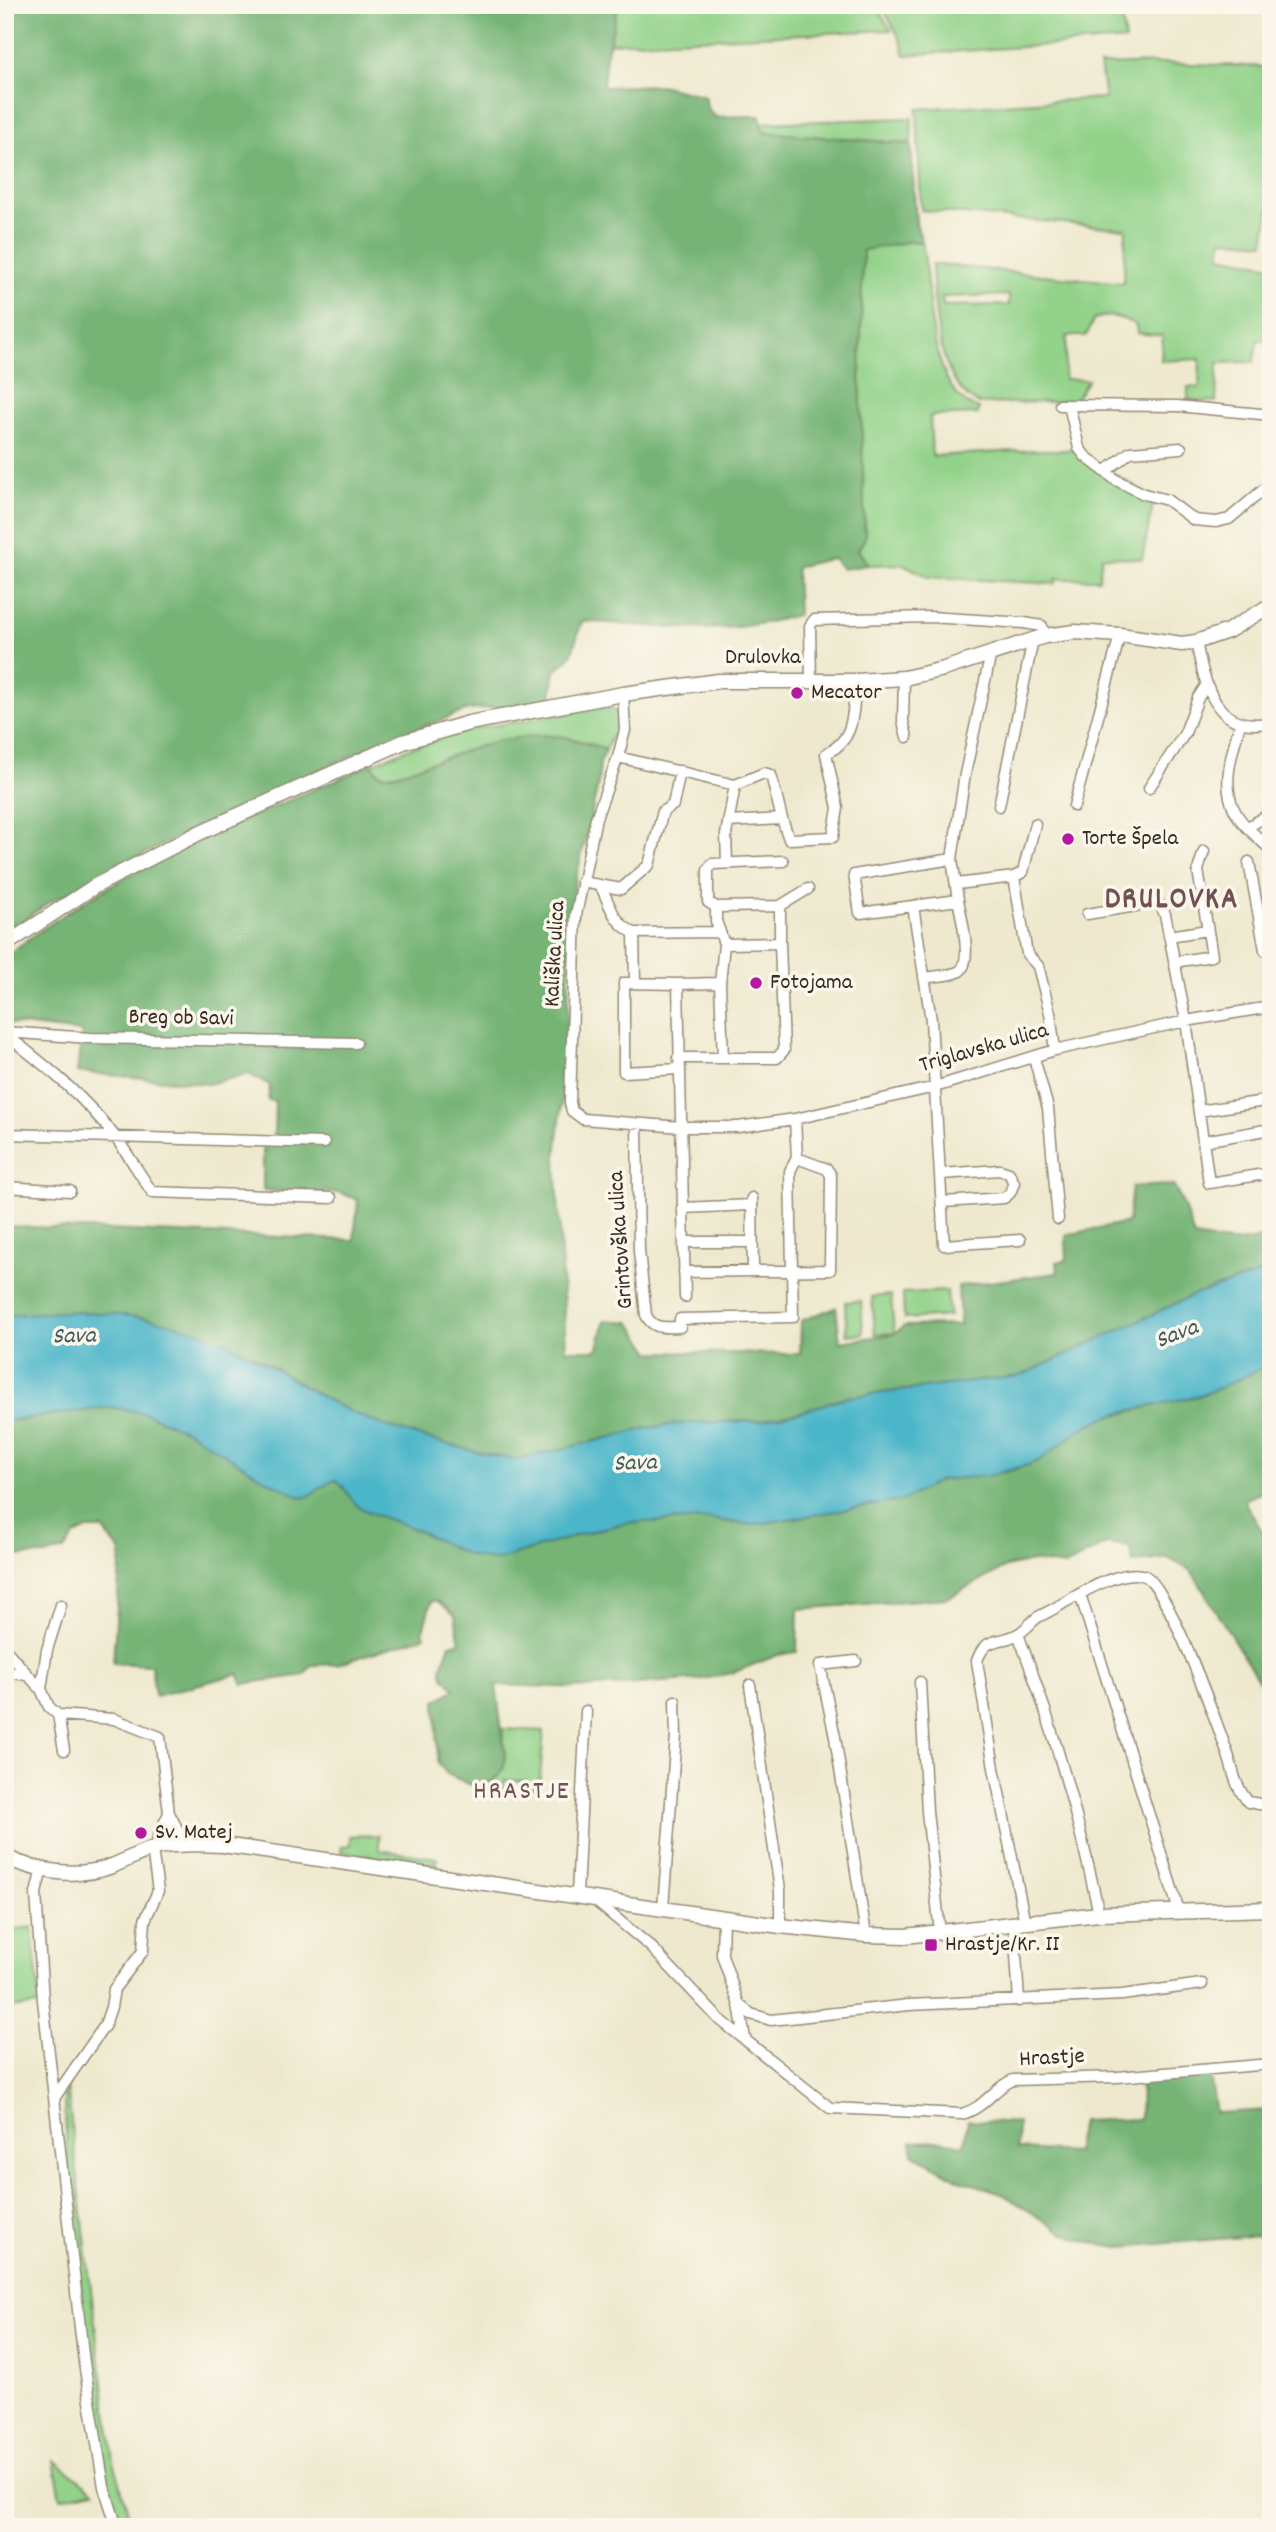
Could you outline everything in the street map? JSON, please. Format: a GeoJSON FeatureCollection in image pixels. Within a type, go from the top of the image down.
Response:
{"type":"FeatureCollection","features":[{"type":"Feature","properties":{"kind":"street"},"geometry":{"type":"LineString","coordinates":[[1271,415],[1177,406],[1065,405],[1079,448],[1085,456],[1128,488],[1167,500],[1194,520],[1216,522],[1229,519],[1263,490],[1271,490]]}},
{"type":"Feature","properties":{"kind":"street"},"geometry":{"type":"LineString","coordinates":[[1106,471],[1130,452],[1181,448]]}},
{"type":"Feature","properties":{"kind":"street","name":"Drulovka"},"geometry":{"type":"LineString","coordinates":[[5,946],[84,893],[201,832],[403,742],[469,723],[623,694],[719,681],[856,681],[904,678],[944,669],[1039,637],[1075,632],[1174,643],[1196,642],[1228,631],[1271,605]]}},
{"type":"Feature","properties":{"kind":"street","name":"Drulovka"},"geometry":{"type":"LineString","coordinates":[[811,681],[810,626],[814,620],[930,617],[1024,623],[1042,626],[1039,637]]}},
{"type":"Feature","properties":{"kind":"street"},"geometry":{"type":"LineString","coordinates":[[1074,806],[1120,635]]}},
{"type":"Feature","properties":{"kind":"street"},"geometry":{"type":"LineString","coordinates":[[999,806],[1039,637]]}},
{"type":"Feature","properties":{"kind":"street"},"geometry":{"type":"LineString","coordinates":[[1196,642],[1216,706],[1240,723],[1257,725],[1271,722]]}},
{"type":"Feature","properties":{"kind":"street"},"geometry":{"type":"LineString","coordinates":[[924,978],[958,972],[964,967],[967,955],[952,859],[965,774],[991,653]]}},
{"type":"Feature","properties":{"kind":"street"},"geometry":{"type":"LineString","coordinates":[[904,678],[903,721],[907,737]]}},
{"type":"Feature","properties":{"kind":"street"},"geometry":{"type":"LineString","coordinates":[[618,757],[735,785],[764,773],[771,775],[789,839],[833,837],[838,808],[826,754],[848,735],[856,681]]}},
{"type":"Feature","properties":{"kind":"street"},"geometry":{"type":"LineString","coordinates":[[1149,788],[1185,733],[1198,698],[1207,684]]}},
{"type":"Feature","properties":{"kind":"street","name":"Kališka ulica"},"geometry":{"type":"LineString","coordinates":[[623,694],[625,730],[596,818],[576,915],[570,1103],[572,1111],[583,1119],[681,1127],[738,1126],[795,1119]]}},
{"type":"Feature","properties":{"kind":"street"},"geometry":{"type":"LineString","coordinates":[[1240,723],[1230,763],[1228,790],[1235,811],[1271,850]]}},
{"type":"Feature","properties":{"kind":"street"},"geometry":{"type":"LineString","coordinates":[[582,882],[621,889],[649,865],[663,811],[673,804],[680,771]]}},
{"type":"Feature","properties":{"kind":"street"},"geometry":{"type":"LineString","coordinates":[[727,862],[726,835],[735,785]]}},
{"type":"Feature","properties":{"kind":"street"},"geometry":{"type":"LineString","coordinates":[[1248,827],[1266,816],[1271,816]]}},
{"type":"Feature","properties":{"kind":"street"},"geometry":{"type":"LineString","coordinates":[[729,822],[782,819]]}},
{"type":"Feature","properties":{"kind":"street"},"geometry":{"type":"LineString","coordinates":[[957,884],[1014,877],[1023,873],[1035,824]]}},
{"type":"Feature","properties":{"kind":"street"},"geometry":{"type":"LineString","coordinates":[[1174,962],[1212,956],[1198,870],[1203,851]]}},
{"type":"Feature","properties":{"kind":"street"},"geometry":{"type":"LineString","coordinates":[[952,859],[854,875],[860,914],[958,900]]}},
{"type":"Feature","properties":{"kind":"street"},"geometry":{"type":"LineString","coordinates":[[783,861],[712,864],[708,870],[708,902],[716,907],[780,906],[808,889]]}},
{"type":"Feature","properties":{"kind":"street"},"geometry":{"type":"LineString","coordinates":[[1249,862],[1265,950],[1271,951]]}},
{"type":"Feature","properties":{"kind":"street"},"geometry":{"type":"LineString","coordinates":[[1014,877],[1027,954],[1038,966],[1050,1013],[1055,1050]]}},
{"type":"Feature","properties":{"kind":"street"},"geometry":{"type":"LineString","coordinates":[[601,886],[615,919],[623,928],[634,933],[720,932]]}},
{"type":"Feature","properties":{"kind":"street"},"geometry":{"type":"LineString","coordinates":[[1087,914],[1136,906],[1136,902],[1152,899],[1160,905],[1165,914],[1186,1021],[1209,1182],[1271,1172]]}},
{"type":"Feature","properties":{"kind":"street"},"geometry":{"type":"LineString","coordinates":[[720,984],[624,983],[624,1072],[723,1057],[778,1058],[784,1050],[780,906]]}},
{"type":"Feature","properties":{"kind":"street"},"geometry":{"type":"LineString","coordinates":[[913,906],[931,1020],[944,1245],[1020,1240]]}},
{"type":"Feature","properties":{"kind":"street"},"geometry":{"type":"LineString","coordinates":[[716,907],[716,921],[724,944],[720,984],[723,1057]]}},
{"type":"Feature","properties":{"kind":"street"},"geometry":{"type":"LineString","coordinates":[[1169,936],[1207,930]]}},
{"type":"Feature","properties":{"kind":"street"},"geometry":{"type":"LineString","coordinates":[[634,933],[635,983]]}},
{"type":"Feature","properties":{"kind":"street"},"geometry":{"type":"LineString","coordinates":[[724,944],[780,943]]}},
{"type":"Feature","properties":{"kind":"street"},"geometry":{"type":"LineString","coordinates":[[678,984],[685,1297]]}},
{"type":"Feature","properties":{"kind":"street","name":"Triglavska ulica"},"geometry":{"type":"LineString","coordinates":[[795,1119],[935,1087],[1055,1050],[1186,1021],[1264,1008],[1271,1004]]}},
{"type":"Feature","properties":{"kind":"street","name":"Breg ob Savi"},"geometry":{"type":"LineString","coordinates":[[5,1033],[90,1038],[356,1043]]}},
{"type":"Feature","properties":{"kind":"street","name":"Breg ob Savi"},"geometry":{"type":"LineString","coordinates":[[5,1033],[69,1087],[115,1137],[152,1192],[331,1198]]}},
{"type":"Feature","properties":{"kind":"street"},"geometry":{"type":"LineString","coordinates":[[1034,1058],[1048,1108],[1058,1220]]}},
{"type":"Feature","properties":{"kind":"street"},"geometry":{"type":"LineString","coordinates":[[1199,1111],[1271,1100]]}},
{"type":"Feature","properties":{"kind":"street","name":"Grintovška ulica"},"geometry":{"type":"LineString","coordinates":[[637,1125],[639,1251],[646,1315],[649,1322],[658,1328],[680,1327],[680,1319],[793,1317],[790,1171],[797,1158],[795,1119]]}},
{"type":"Feature","properties":{"kind":"street"},"geometry":{"type":"LineString","coordinates":[[1204,1141],[1271,1129]]}},
{"type":"Feature","properties":{"kind":"street"},"geometry":{"type":"LineString","coordinates":[[5,1134],[324,1143]]}},
{"type":"Feature","properties":{"kind":"street"},"geometry":{"type":"LineString","coordinates":[[684,1272],[830,1270],[831,1175],[827,1168],[797,1158]]}},
{"type":"Feature","properties":{"kind":"street"},"geometry":{"type":"LineString","coordinates":[[941,1174],[1000,1170],[1009,1173],[1014,1183],[1010,1193],[1004,1198],[943,1202]]}},
{"type":"Feature","properties":{"kind":"street"},"geometry":{"type":"LineString","coordinates":[[5,1187],[70,1191]]}},
{"type":"Feature","properties":{"kind":"street"},"geometry":{"type":"LineString","coordinates":[[682,1208],[752,1202],[753,1270]]}},
{"type":"Feature","properties":{"kind":"street"},"geometry":{"type":"LineString","coordinates":[[684,1242],[752,1242]]}},
{"type":"Feature","properties":{"kind":"street"},"geometry":{"type":"LineString","coordinates":[[1019,2001],[1019,1923],[977,1661],[989,1642],[1017,1634],[1037,1618],[1080,1594],[1121,1576],[1145,1576],[1155,1585],[1188,1649],[1228,1753],[1237,1789],[1248,1802],[1271,1806]]}},
{"type":"Feature","properties":{"kind":"street"},"geometry":{"type":"LineString","coordinates":[[1080,1594],[1179,1911]]}},
{"type":"Feature","properties":{"kind":"street"},"geometry":{"type":"LineString","coordinates":[[41,1689],[47,1650],[61,1605]]}},
{"type":"Feature","properties":{"kind":"street"},"geometry":{"type":"LineString","coordinates":[[1017,1634],[1058,1750],[1084,1843],[1099,1914]]}},
{"type":"Feature","properties":{"kind":"street"},"geometry":{"type":"LineString","coordinates":[[5,1649],[41,1689],[49,1707],[58,1715],[114,1719],[160,1737],[169,1813],[185,1844]]}},
{"type":"Feature","properties":{"kind":"street"},"geometry":{"type":"LineString","coordinates":[[856,1661],[820,1665],[835,1737],[866,1936]]}},
{"type":"Feature","properties":{"kind":"street"},"geometry":{"type":"LineString","coordinates":[[5,1672],[28,1675]]}},
{"type":"Feature","properties":{"kind":"street"},"geometry":{"type":"LineString","coordinates":[[920,1682],[927,1811],[940,1933]]}},
{"type":"Feature","properties":{"kind":"street"},"geometry":{"type":"LineString","coordinates":[[750,1685],[780,1890],[780,1926]]}},
{"type":"Feature","properties":{"kind":"street"},"geometry":{"type":"LineString","coordinates":[[663,1908],[676,1735],[675,1701]]}},
{"type":"Feature","properties":{"kind":"street"},"geometry":{"type":"LineString","coordinates":[[584,1896],[586,1711]]}},
{"type":"Feature","properties":{"kind":"street"},"geometry":{"type":"LineString","coordinates":[[58,1715],[64,1750]]}},
{"type":"Feature","properties":{"kind":"street"},"geometry":{"type":"LineString","coordinates":[[55,2097],[105,2025],[114,1989],[143,1951],[145,1920],[158,1891],[155,1848],[169,1813]]}},
{"type":"Feature","properties":{"kind":"street"},"geometry":{"type":"LineString","coordinates":[[5,1857],[42,1869],[72,1873],[97,1871],[155,1848],[185,1844],[223,1845],[780,1926],[866,1936],[940,1933],[1099,1914],[1271,1909]]}},
{"type":"Feature","properties":{"kind":"street"},"geometry":{"type":"LineString","coordinates":[[42,1869],[36,1893],[43,2000],[84,2363],[104,2487],[117,2527]]}},
{"type":"Feature","properties":{"kind":"street","name":"Hrastje"},"geometry":{"type":"LineString","coordinates":[[584,1896],[651,1947],[702,2003],[830,2108],[962,2114],[974,2111],[1013,2080],[1117,2077],[1271,2064]]}},
{"type":"Feature","properties":{"kind":"street"},"geometry":{"type":"LineString","coordinates":[[723,1917],[722,1955],[739,2005],[746,2038]]}},
{"type":"Feature","properties":{"kind":"street"},"geometry":{"type":"LineString","coordinates":[[739,2005],[751,2014],[771,2020],[909,2005],[1122,1995],[1202,1984]]}},
{"type":"Feature","properties":{"kind":"green space"},"geometry":{"type":"Polygon","coordinates":[[[5,5],[618,5],[606,57],[603,85],[606,87],[660,85],[705,96],[707,107],[715,117],[760,116],[763,132],[911,144],[916,223],[922,242],[913,241],[863,250],[860,372],[865,538],[858,550],[868,565],[842,569],[833,558],[796,567],[798,615],[761,623],[688,628],[582,621],[571,656],[555,671],[550,702],[468,710],[379,743],[205,823],[48,903],[5,933],[5,5]]]}},
{"type":"Feature","properties":{"kind":"green space"},"geometry":{"type":"Polygon","coordinates":[[[618,5],[875,5],[891,30],[609,43],[618,5]]]}},
{"type":"Feature","properties":{"kind":"green space"},"geometry":{"type":"Polygon","coordinates":[[[881,5],[1120,5],[1125,40],[905,55],[899,37],[881,5]]]}},
{"type":"Feature","properties":{"kind":"green space"},"geometry":{"type":"Polygon","coordinates":[[[1164,63],[1271,67],[1271,197],[1264,243],[1222,239],[1220,256],[1271,266],[1267,300],[1271,301],[1271,341],[1257,340],[1254,362],[1218,363],[1216,402],[1188,400],[1188,387],[1199,388],[1200,359],[1161,361],[1163,336],[1137,333],[1136,325],[1120,318],[1100,317],[1094,319],[1086,336],[1067,336],[1064,379],[1088,380],[1074,401],[979,404],[964,394],[946,362],[937,321],[932,264],[1123,283],[1126,229],[921,210],[917,109],[1105,98],[1100,65],[1164,63]],[[1009,295],[942,297],[943,306],[1009,305],[1009,295]]]}},
{"type":"Feature","properties":{"kind":"green space"},"geometry":{"type":"Polygon","coordinates":[[[912,118],[911,144],[763,132],[761,123],[912,118]]]}},
{"type":"Feature","properties":{"kind":"green space"},"geometry":{"type":"Polygon","coordinates":[[[913,241],[922,242],[930,311],[940,361],[949,383],[962,399],[979,409],[978,414],[930,416],[932,456],[1077,450],[1154,499],[1142,559],[1102,556],[1099,579],[1056,579],[1055,584],[928,577],[903,564],[868,565],[858,550],[865,538],[860,372],[863,250],[913,241]]]}},
{"type":"Feature","properties":{"kind":"green space"},"geometry":{"type":"Polygon","coordinates":[[[613,708],[619,715],[618,730],[615,736],[611,737],[606,750],[579,740],[553,736],[527,737],[474,748],[396,774],[382,774],[372,764],[407,749],[472,729],[613,708]]]}},
{"type":"Feature","properties":{"kind":"green space"},"geometry":{"type":"Polygon","coordinates":[[[537,735],[566,737],[606,750],[600,763],[598,785],[575,882],[570,929],[567,1051],[556,1158],[566,1350],[598,1348],[605,1320],[630,1322],[651,1352],[800,1354],[801,1321],[836,1307],[840,1342],[894,1334],[904,1326],[960,1325],[958,1286],[1058,1273],[1057,1262],[1067,1260],[1066,1235],[1128,1222],[1132,1187],[1173,1185],[1183,1204],[1194,1237],[1242,1242],[1271,1234],[1271,1270],[1194,1295],[1020,1376],[843,1398],[797,1413],[759,1421],[653,1427],[517,1460],[450,1445],[363,1417],[322,1397],[243,1350],[174,1325],[91,1313],[5,1316],[5,1226],[354,1240],[358,1200],[341,1193],[263,1190],[263,1143],[274,1143],[275,1101],[268,1100],[270,1085],[249,1074],[208,1084],[77,1072],[82,1032],[5,1023],[5,956],[82,903],[130,875],[219,831],[372,764],[382,774],[396,774],[496,741],[537,735]]]}},
{"type":"Feature","properties":{"kind":"green space"},"geometry":{"type":"Polygon","coordinates":[[[947,1291],[949,1316],[904,1319],[903,1293],[947,1291]]]}},
{"type":"Feature","properties":{"kind":"green space"},"geometry":{"type":"Polygon","coordinates":[[[891,1295],[894,1333],[875,1334],[872,1297],[891,1295]]]}},
{"type":"Feature","properties":{"kind":"green space"},"geometry":{"type":"Polygon","coordinates":[[[861,1301],[863,1334],[847,1335],[845,1302],[861,1301]]]}},
{"type":"Feature","properties":{"kind":"green space"},"geometry":{"type":"Polygon","coordinates":[[[1271,1363],[1271,1488],[1246,1499],[1245,1503],[1271,1546],[1271,1701],[1191,1570],[1168,1558],[1133,1563],[1130,1547],[1106,1544],[1065,1566],[1031,1561],[1006,1567],[947,1598],[798,1609],[797,1652],[778,1655],[732,1673],[702,1679],[584,1688],[496,1685],[505,1756],[504,1768],[499,1776],[485,1785],[473,1786],[447,1774],[438,1763],[436,1701],[455,1689],[442,1674],[442,1667],[450,1644],[460,1643],[455,1615],[436,1600],[431,1602],[423,1631],[425,1636],[414,1640],[337,1664],[312,1665],[304,1675],[243,1684],[238,1674],[155,1696],[151,1665],[113,1663],[121,1552],[103,1529],[87,1529],[75,1535],[64,1550],[46,1555],[5,1556],[5,1421],[111,1407],[145,1413],[189,1432],[265,1479],[302,1497],[336,1480],[357,1505],[367,1511],[412,1528],[464,1553],[498,1560],[624,1523],[708,1519],[764,1523],[904,1500],[940,1480],[1006,1472],[1028,1465],[1040,1460],[1082,1428],[1103,1418],[1213,1391],[1271,1363]]]}},
{"type":"Feature","properties":{"kind":"green space"},"geometry":{"type":"Polygon","coordinates":[[[502,1729],[544,1731],[539,1789],[529,1788],[527,1781],[505,1780],[503,1791],[485,1785],[499,1776],[505,1756],[502,1729]]]}},
{"type":"Feature","properties":{"kind":"green space"},"geometry":{"type":"Polygon","coordinates":[[[379,1835],[379,1850],[437,1858],[436,1866],[341,1852],[342,1846],[350,1845],[350,1836],[379,1835]]]}},
{"type":"Feature","properties":{"kind":"green space"},"geometry":{"type":"Polygon","coordinates":[[[32,1927],[40,2005],[9,2008],[5,1974],[5,1931],[32,1927]]]}},
{"type":"Feature","properties":{"kind":"green space"},"geometry":{"type":"Polygon","coordinates":[[[1210,2075],[1216,2113],[1271,2110],[1271,2232],[1121,2247],[1091,2243],[1066,2234],[999,2192],[960,2180],[913,2154],[911,2142],[941,2141],[964,2145],[968,2120],[1018,2123],[1017,2149],[1075,2152],[1081,2121],[1140,2119],[1141,2080],[1210,2075]]]}},
{"type":"Feature","properties":{"kind":"green space"},"geometry":{"type":"Polygon","coordinates":[[[67,2087],[114,2461],[132,2527],[121,2527],[108,2483],[89,2363],[69,2177],[64,2104],[67,2087]]]}},
{"type":"Feature","properties":{"kind":"green space"},"geometry":{"type":"Polygon","coordinates":[[[54,2460],[92,2489],[95,2491],[61,2498],[54,2460]]]}},
{"type":"Feature","properties":{"kind":"water","name":"Sava"},"geometry":{"type":"Polygon","coordinates":[[[1271,1270],[1271,1363],[1199,1396],[1103,1418],[1082,1428],[1040,1460],[1028,1465],[987,1476],[940,1480],[904,1500],[764,1523],[747,1524],[708,1519],[624,1523],[498,1560],[464,1553],[412,1528],[367,1511],[357,1505],[336,1480],[302,1498],[265,1479],[189,1432],[145,1413],[111,1407],[5,1421],[5,1316],[91,1313],[175,1325],[229,1344],[363,1417],[450,1445],[517,1460],[653,1427],[759,1421],[797,1413],[843,1398],[1020,1376],[1194,1295],[1271,1270]]]}},
{"type":"Feature","properties":{"kind":"place","name":"Mecator"},"geometry":{"type":"Point","coordinates":[797,693]}},
{"type":"Feature","properties":{"kind":"place","name":"Torte Špela"},"geometry":{"type":"Point","coordinates":[1068,839]}},
{"type":"Feature","properties":{"kind":"place","name":"Fotojama"},"geometry":{"type":"Point","coordinates":[756,983]}},
{"type":"Feature","properties":{"kind":"place","name":"Sv. Matej"},"geometry":{"type":"Point","coordinates":[141,1833]}},
{"type":"Feature","properties":{"kind":"place","name":"Hrastje/Kr. II"},"geometry":{"type":"Point","coordinates":[931,1945]}},
{"type":"Feature","properties":{"kind":"district","name":"DRULOVKA"},"geometry":{"type":"Point","coordinates":[1172,901]}},
{"type":"Feature","properties":{"kind":"district","name":"HRASTJE"},"geometry":{"type":"Point","coordinates":[522,1792]}}]}
